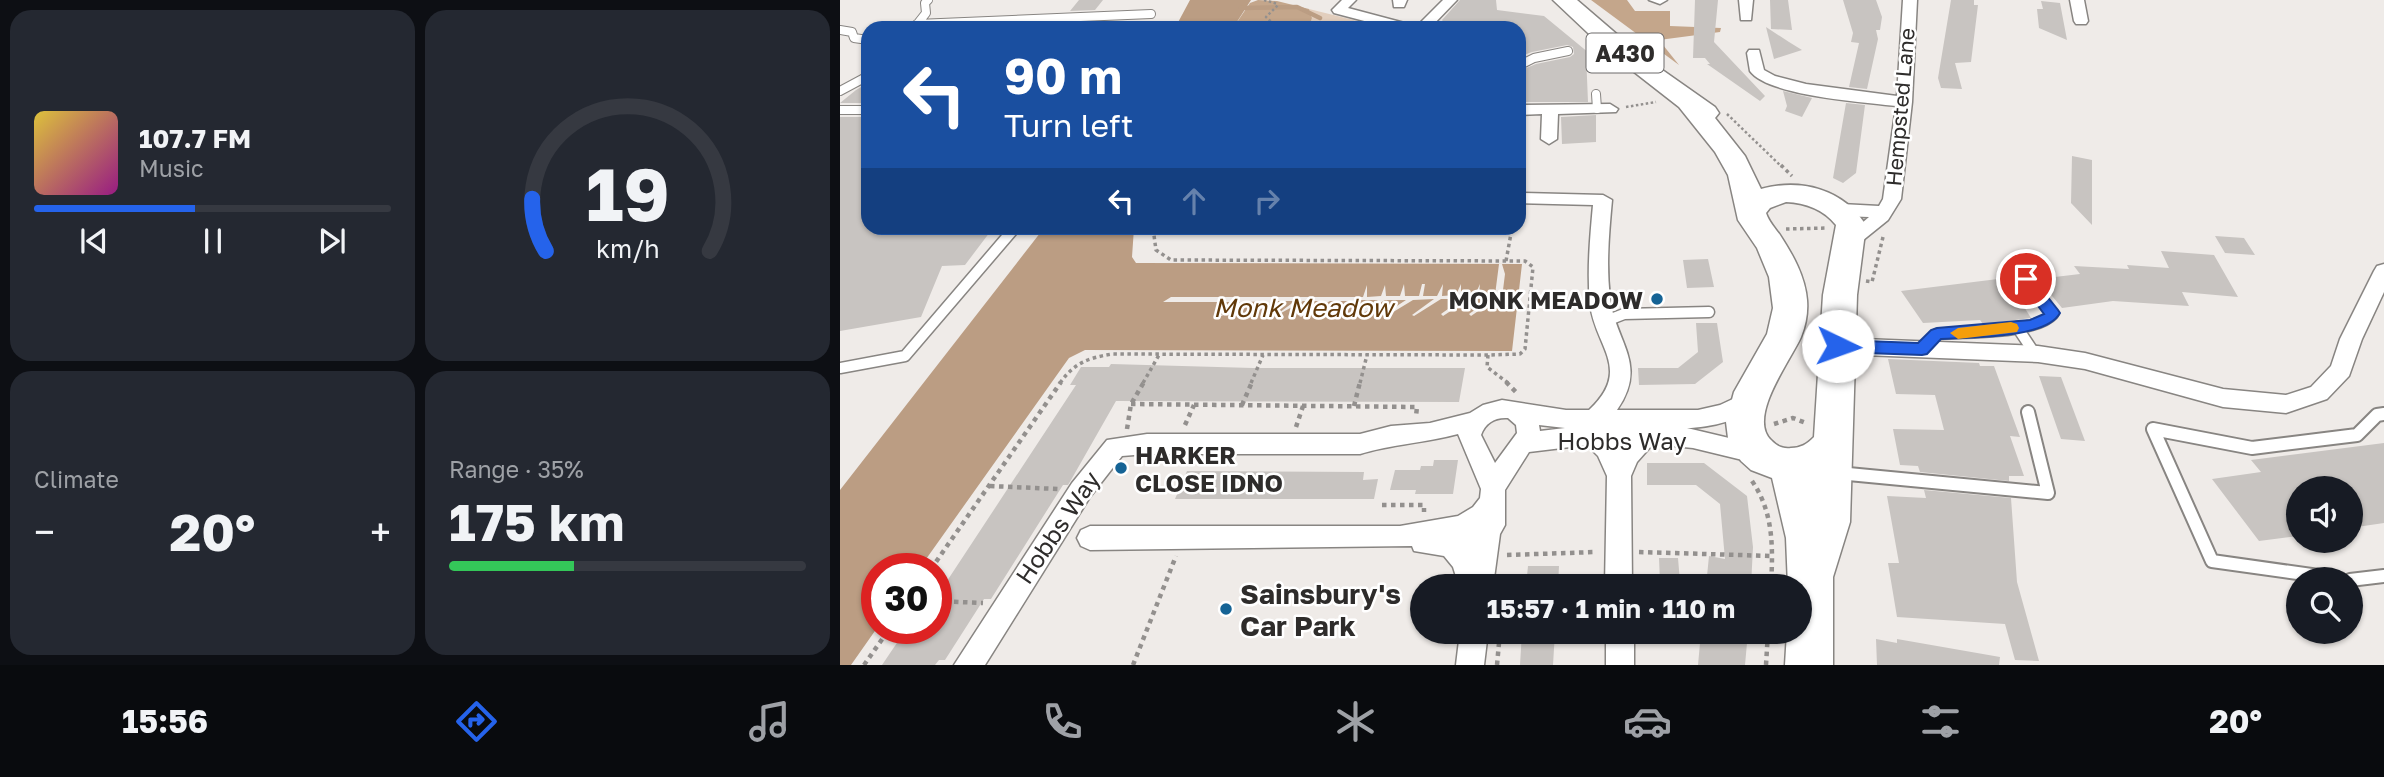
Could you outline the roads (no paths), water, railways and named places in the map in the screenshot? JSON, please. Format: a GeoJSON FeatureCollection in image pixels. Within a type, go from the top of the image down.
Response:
{"type":"FeatureCollection","features":[{"type":"Feature","properties":{"kind":"main road","name":"A430"},"geometry":{"type":"LineString","coordinates":[[1564,0],[1599,33],[1684,99],[1731,131],[1750,152],[1765,177],[1819,197],[1861,221],[1842,277],[1829,522],[1785,572]]}},
{"type":"Feature","properties":{"kind":"main road","name":"A430"},"geometry":{"type":"LineString","coordinates":[[1684,99],[1735,163],[1747,190],[1754,218],[1780,260],[1790,294],[1787,328],[1750,400],[1745,425],[1760,458],[1800,497],[1785,572],[1809,665]]}},
{"type":"Feature","properties":{"kind":"main road","name":"A430"},"geometry":{"type":"LineString","coordinates":[[1754,218],[1755,204],[1797,187]]}},
{"type":"Feature","properties":{"kind":"main road"},"geometry":{"type":"LineString","coordinates":[[1760,458],[1812,462],[1832,453]]}},
{"type":"Feature","properties":{"kind":"street"},"geometry":{"type":"LineString","coordinates":[[1349,0],[1339,10],[1381,21]]}},
{"type":"Feature","properties":{"kind":"street"},"geometry":{"type":"LineString","coordinates":[[1429,21],[1450,0]]}},
{"type":"Feature","properties":{"kind":"street"},"geometry":{"type":"LineString","coordinates":[[1746,0],[1746,17]]}},
{"type":"Feature","properties":{"kind":"street","name":"Hempsted Lane"},"geometry":{"type":"LineString","coordinates":[[1861,221],[1895,186],[1904,102],[1910,0]]}},
{"type":"Feature","properties":{"kind":"street"},"geometry":{"type":"LineString","coordinates":[[2077,0],[2081,21]]}},
{"type":"Feature","properties":{"kind":"street"},"geometry":{"type":"LineString","coordinates":[[1754,53],[1753,65],[1760,74],[1772,80],[1800,87],[1904,102]]}},
{"type":"Feature","properties":{"kind":"street"},"geometry":{"type":"LineString","coordinates":[[1526,110],[1601,104]]}},
{"type":"Feature","properties":{"kind":"street"},"geometry":{"type":"LineString","coordinates":[[1549,139],[1550,109]]}},
{"type":"Feature","properties":{"kind":"street"},"geometry":{"type":"LineString","coordinates":[[1526,198],[1603,200],[1597,251],[1601,312],[1619,352],[1619,388],[1593,427],[1619,476],[1619,574]]}},
{"type":"Feature","properties":{"kind":"street"},"geometry":{"type":"LineString","coordinates":[[1838,346],[2035,354],[2085,361],[2223,398],[2286,404],[2319,393],[2341,370],[2351,338],[2384,271]]}},
{"type":"Feature","properties":{"kind":"street"},"geometry":{"type":"LineString","coordinates":[[1619,388],[1645,428],[1619,476]]}},
{"type":"Feature","properties":{"kind":"street","name":"Hobbs Way"},"geometry":{"type":"LineString","coordinates":[[1517,412],[1593,427],[1645,428],[1712,416],[1750,400]]}},
{"type":"Feature","properties":{"kind":"street"},"geometry":{"type":"LineString","coordinates":[[1090,538],[1400,537],[1463,526],[1482,515],[1530,427],[1517,412],[1488,411],[1474,421],[1430,432]]}},
{"type":"Feature","properties":{"kind":"street"},"geometry":{"type":"LineString","coordinates":[[1474,421],[1469,435],[1477,450],[1492,496],[1493,520],[1498,536],[1484,574]]}},
{"type":"Feature","properties":{"kind":"street","name":"Hobbs Way"},"geometry":{"type":"LineString","coordinates":[[1520,448],[1593,427]]}},
{"type":"Feature","properties":{"kind":"street","name":"Hobbs Way"},"geometry":{"type":"LineString","coordinates":[[1645,428],[1760,458]]}},
{"type":"Feature","properties":{"kind":"street"},"geometry":{"type":"LineString","coordinates":[[1430,432],[1497,457],[1520,448]]}},
{"type":"Feature","properties":{"kind":"street","name":"Hobbs Way"},"geometry":{"type":"LineString","coordinates":[[968,665],[1005,604],[1108,452],[1125,445],[1360,444],[1401,433],[1430,432]]}},
{"type":"Feature","properties":{"kind":"street"},"geometry":{"type":"LineString","coordinates":[[1400,537],[1432,545],[1451,545],[1498,536]]}},
{"type":"Feature","properties":{"kind":"street"},"geometry":{"type":"LineString","coordinates":[[1451,545],[1465,561],[1469,574]]}},
{"type":"Feature","properties":{"kind":"street"},"geometry":{"type":"LineString","coordinates":[[1471,665],[1473,644]]}},
{"type":"Feature","properties":{"kind":"street"},"geometry":{"type":"LineString","coordinates":[[1620,644],[1620,665]]}},
{"type":"Feature","properties":{"kind":"lane"},"geometry":{"type":"LineString","coordinates":[[919,21],[926,13],[925,3],[928,0]]}},
{"type":"Feature","properties":{"kind":"lane"},"geometry":{"type":"LineString","coordinates":[[1013,21],[1151,14]]}},
{"type":"Feature","properties":{"kind":"lane"},"geometry":{"type":"LineString","coordinates":[[840,30],[852,32],[854,38],[861,39]]}},
{"type":"Feature","properties":{"kind":"lane"},"geometry":{"type":"LineString","coordinates":[[1526,62],[1568,51]]}},
{"type":"Feature","properties":{"kind":"lane"},"geometry":{"type":"LineString","coordinates":[[840,91],[861,80]]}},
{"type":"Feature","properties":{"kind":"lane"},"geometry":{"type":"LineString","coordinates":[[840,110],[861,110]]}},
{"type":"Feature","properties":{"kind":"lane"},"geometry":{"type":"LineString","coordinates":[[840,368],[905,356],[1009,235]]}},
{"type":"Feature","properties":{"kind":"lane"},"geometry":{"type":"LineString","coordinates":[[1922,349],[1937,334],[2032,326],[2050,318],[2053,313],[2026,279]]}},
{"type":"Feature","properties":{"kind":"lane"},"geometry":{"type":"LineString","coordinates":[[1605,321],[1624,314],[1709,312]]}},
{"type":"Feature","properties":{"kind":"lane"},"geometry":{"type":"LineString","coordinates":[[2017,327],[2035,354]]}},
{"type":"Feature","properties":{"kind":"lane"},"geometry":{"type":"LineString","coordinates":[[1832,453],[1892,480],[2048,493],[2028,412]]}},
{"type":"Feature","properties":{"kind":"lane"},"geometry":{"type":"LineString","coordinates":[[2286,571],[2211,561],[2153,429],[2252,448],[2357,435],[2377,415],[2384,414]]}},
{"type":"Feature","properties":{"kind":"lane"},"geometry":{"type":"LineString","coordinates":[[2363,578],[2384,576]]}},
{"type":"Feature","properties":{"kind":"water"},"geometry":{"type":"Polygon","coordinates":[[[1190,0],[1251,0],[1238,21],[1179,21],[1190,0]]]}},
{"type":"Feature","properties":{"kind":"water","name":"Monk Meadow"},"geometry":{"type":"Polygon","coordinates":[[[1039,235],[1134,235],[1132,257],[1136,263],[1522,264],[1512,351],[1085,350],[1069,358],[930,553],[861,553],[861,644],[866,644],[851,665],[840,665],[840,490],[1039,235]]]}},
{"type":"Feature","properties":{"kind":"waterway"},"geometry":{"type":"LineString","coordinates":[[1241,8],[1297,7],[1320,18]]}},
{"type":"Feature","properties":{"kind":"place","name":"MONK MEADOW"},"geometry":{"type":"Point","coordinates":[1657,299]}},
{"type":"Feature","properties":{"kind":"place","name":"HARKER CLOSE IDNO"},"geometry":{"type":"Point","coordinates":[1121,468]}},
{"type":"Feature","properties":{"kind":"place","name":"Sainsbury's Car Park"},"geometry":{"type":"Point","coordinates":[1226,609]}}]}
